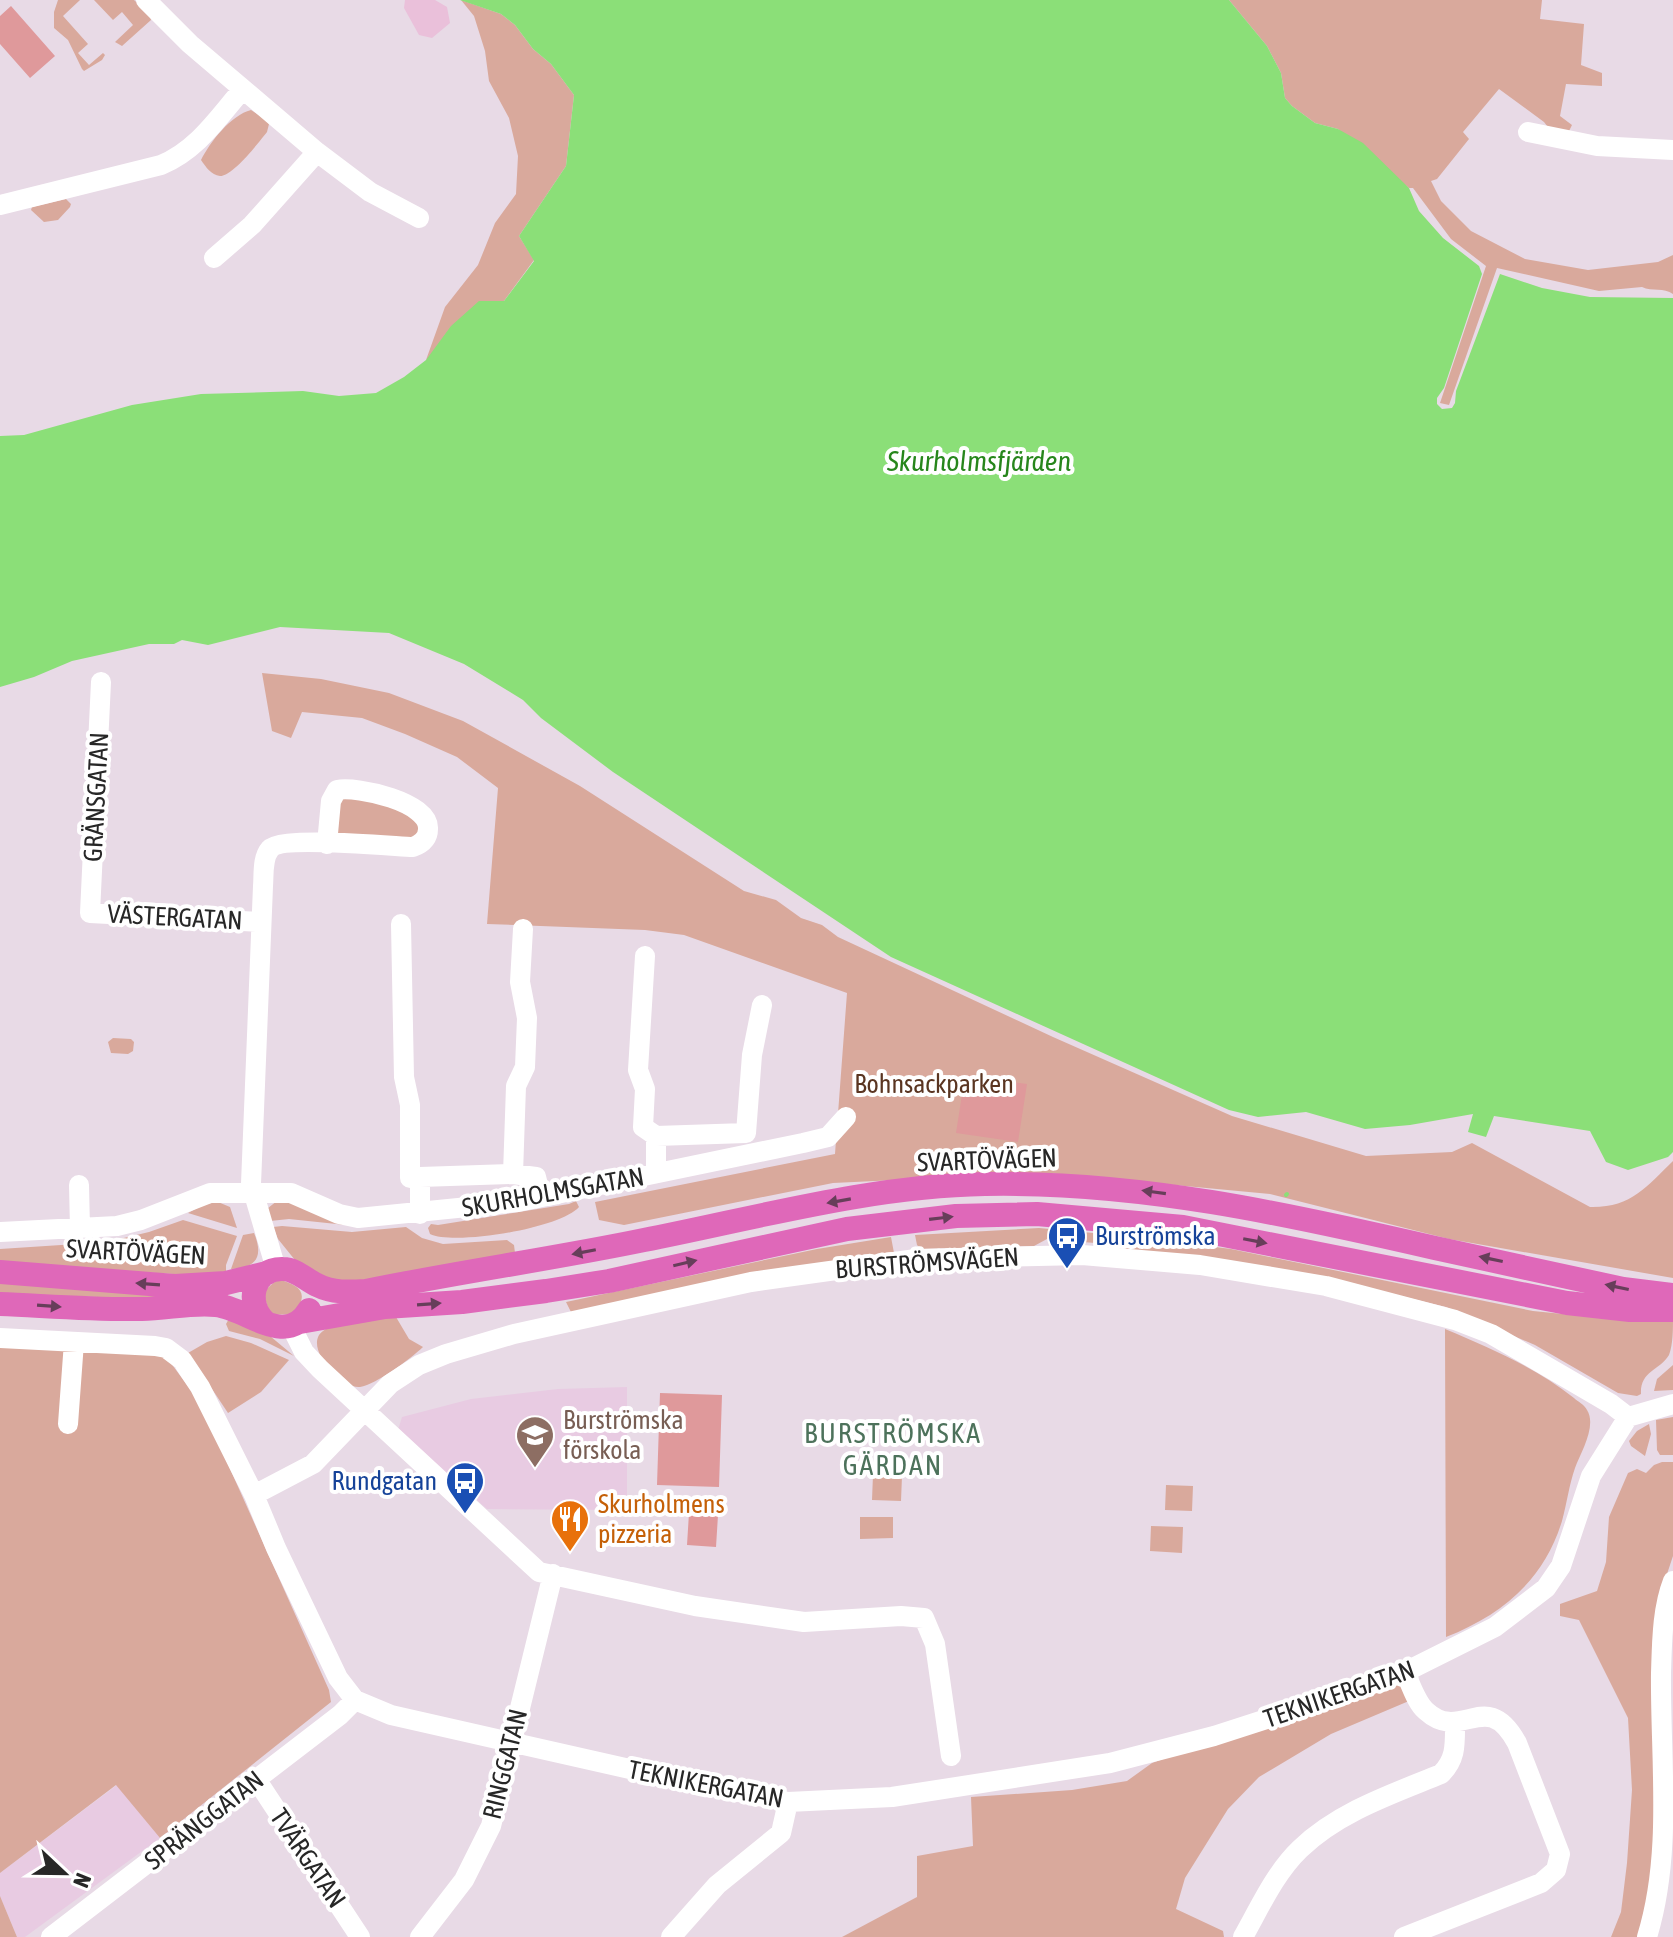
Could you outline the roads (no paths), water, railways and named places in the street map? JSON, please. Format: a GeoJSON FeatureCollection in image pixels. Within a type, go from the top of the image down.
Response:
{"type":"FeatureCollection","features":[{"type":"Feature","properties":{"kind":"main road","name":"SVARTÖVÄGEN"},"geometry":{"type":"LineString","coordinates":[[304,1278],[338,1292],[366,1291],[838,1201],[916,1189],[983,1184],[1119,1188],[1178,1196],[1327,1223],[1670,1302]]}},
{"type":"Feature","properties":{"kind":"main road","name":"SVARTÖVÄGEN"},"geometry":{"type":"LineString","coordinates":[[295,1324],[385,1307],[476,1301],[571,1287],[847,1229],[956,1216],[1037,1214],[1183,1227],[1567,1303],[1630,1310],[1670,1302]]}},
{"type":"Feature","properties":{"kind":"main road"},"geometry":{"type":"LineString","coordinates":[[289,1269],[304,1278],[311,1289],[312,1300],[308,1312],[295,1324],[278,1327],[265,1322],[255,1311],[252,1298],[257,1282],[271,1271],[289,1269]]}},
{"type":"Feature","properties":{"kind":"main road","name":"SVARTÖVÄGEN"},"geometry":{"type":"LineString","coordinates":[[0,1272],[175,1286],[226,1283],[271,1271]]}},
{"type":"Feature","properties":{"kind":"main road","name":"SVARTÖVÄGEN"},"geometry":{"type":"LineString","coordinates":[[0,1304],[97,1310],[216,1305],[265,1322]]}},
{"type":"Feature","properties":{"kind":"street"},"geometry":{"type":"LineString","coordinates":[[146,0],[190,44],[317,152],[370,192],[419,218]]}},
{"type":"Feature","properties":{"kind":"street"},"geometry":{"type":"LineString","coordinates":[[0,205],[161,165],[180,157],[195,145],[242,90]]}},
{"type":"Feature","properties":{"kind":"street"},"geometry":{"type":"LineString","coordinates":[[1528,132],[1597,146],[1673,150]]}},
{"type":"Feature","properties":{"kind":"street"},"geometry":{"type":"LineString","coordinates":[[214,258],[252,225],[317,152]]}},
{"type":"Feature","properties":{"kind":"street","name":"GRÄNSGATAN"},"geometry":{"type":"LineString","coordinates":[[90,913],[101,682]]}},
{"type":"Feature","properties":{"kind":"street"},"geometry":{"type":"LineString","coordinates":[[271,1271],[253,1195],[265,859],[271,848],[291,842],[327,844],[413,847],[425,839],[427,819],[414,807],[364,791],[337,790],[331,801],[327,844]]}},
{"type":"Feature","properties":{"kind":"street","name":"VÄSTERGATAN"},"geometry":{"type":"LineString","coordinates":[[90,913],[261,922]]}},
{"type":"Feature","properties":{"kind":"street"},"geometry":{"type":"LineString","coordinates":[[401,924],[404,1077],[410,1105],[410,1178],[513,1174],[536,1177],[541,1197]]}},
{"type":"Feature","properties":{"kind":"street"},"geometry":{"type":"LineString","coordinates":[[513,1174],[516,1086],[525,1067],[527,1018],[520,982],[523,929]]}},
{"type":"Feature","properties":{"kind":"street"},"geometry":{"type":"LineString","coordinates":[[645,956],[638,1070],[645,1089],[643,1127],[656,1136],[746,1133],[752,1055],[762,1005]]}},
{"type":"Feature","properties":{"kind":"street","name":"SKURHOLMSGATAN"},"geometry":{"type":"LineString","coordinates":[[0,1232],[80,1229],[141,1220],[210,1193],[291,1193],[339,1214],[358,1218],[420,1214],[541,1197],[828,1137],[846,1117]]}},
{"type":"Feature","properties":{"kind":"street"},"geometry":{"type":"LineString","coordinates":[[729,1133],[731,1158]]}},
{"type":"Feature","properties":{"kind":"street"},"geometry":{"type":"LineString","coordinates":[[656,1136],[656,1173]]}},
{"type":"Feature","properties":{"kind":"street"},"geometry":{"type":"LineString","coordinates":[[420,1177],[420,1214]]}},
{"type":"Feature","properties":{"kind":"street"},"geometry":{"type":"LineString","coordinates":[[79,1185],[80,1229]]}},
{"type":"Feature","properties":{"kind":"street","name":"BURSTRÖMSVÄGEN"},"geometry":{"type":"LineString","coordinates":[[254,1495],[313,1464],[390,1384],[419,1365],[446,1354],[514,1334],[751,1282],[841,1267],[916,1259],[1082,1255],[1200,1265],[1326,1286],[1455,1320],[1491,1334],[1628,1417]]}},
{"type":"Feature","properties":{"kind":"street"},"geometry":{"type":"LineString","coordinates":[[295,1324],[304,1352],[539,1572],[695,1606],[804,1622],[901,1616],[924,1618],[935,1644],[951,1756]]}},
{"type":"Feature","properties":{"kind":"street"},"geometry":{"type":"LineString","coordinates":[[0,1338],[155,1346],[166,1348],[187,1365],[254,1495],[338,1678],[355,1700]]}},
{"type":"Feature","properties":{"kind":"street"},"geometry":{"type":"LineString","coordinates":[[68,1424],[74,1342]]}},
{"type":"Feature","properties":{"kind":"street"},"geometry":{"type":"LineString","coordinates":[[1628,1417],[1664,1404],[1673,1404]]}},
{"type":"Feature","properties":{"kind":"street","name":"TEKNIKERGATAN"},"geometry":{"type":"LineString","coordinates":[[355,1700],[391,1715],[788,1802],[892,1797],[1110,1763],[1275,1717],[1405,1672],[1495,1627],[1546,1588],[1568,1551],[1591,1476],[1617,1429],[1628,1417]]}},
{"type":"Feature","properties":{"kind":"street","name":"RINGGATAN"},"geometry":{"type":"LineString","coordinates":[[420,1937],[453,1897],[483,1846],[497,1807],[529,1661],[553,1574]]}},
{"type":"Feature","properties":{"kind":"street"},"geometry":{"type":"LineString","coordinates":[[1647,1937],[1659,1884],[1664,1829],[1662,1638],[1673,1581]]}},
{"type":"Feature","properties":{"kind":"street"},"geometry":{"type":"LineString","coordinates":[[1404,1937],[1541,1883],[1551,1877],[1558,1866],[1558,1847],[1508,1727],[1499,1719],[1486,1716],[1455,1724],[1425,1710],[1405,1672]]}},
{"type":"Feature","properties":{"kind":"street","name":"SPRÄNGGATAN"},"geometry":{"type":"LineString","coordinates":[[51,1937],[340,1715],[355,1700]]}},
{"type":"Feature","properties":{"kind":"street"},"geometry":{"type":"LineString","coordinates":[[1243,1937],[1274,1881],[1300,1848],[1348,1814],[1441,1774],[1451,1764],[1456,1747],[1455,1724]]}},
{"type":"Feature","properties":{"kind":"street","name":"TVÄRGATAN"},"geometry":{"type":"LineString","coordinates":[[256,1779],[360,1937]]}},
{"type":"Feature","properties":{"kind":"street"},"geometry":{"type":"LineString","coordinates":[[671,1937],[717,1885],[781,1833],[788,1802]]}},
{"type":"Feature","properties":{"kind":"water","name":"Skurholmsfjärden"},"geometry":{"type":"Polygon","coordinates":[[[460,0],[1229,0],[1267,46],[1281,73],[1285,98],[1292,106],[1315,123],[1338,129],[1363,143],[1409,188],[1419,211],[1443,238],[1479,266],[1482,274],[1444,388],[1437,398],[1437,404],[1442,409],[1452,408],[1455,403],[1456,391],[1500,274],[1542,288],[1590,297],[1673,298],[1673,1152],[1668,1157],[1628,1170],[1606,1162],[1590,1131],[1494,1116],[1486,1137],[1468,1132],[1473,1114],[1365,1129],[1306,1112],[1258,1117],[1229,1110],[891,957],[613,772],[541,718],[523,700],[464,664],[389,633],[280,627],[208,645],[182,640],[174,644],[149,644],[72,661],[0,687],[0,436],[24,435],[132,405],[201,394],[303,391],[339,396],[376,393],[426,360],[451,326],[479,301],[504,301],[534,261],[519,236],[566,166],[574,95],[515,25],[501,14],[460,0]]]}},
{"type":"Feature","properties":{"kind":"place","name":"Burströmska"},"geometry":{"type":"Point","coordinates":[1067,1270]}},
{"type":"Feature","properties":{"kind":"place","name":"Burströmska förskola"},"geometry":{"type":"Point","coordinates":[535,1469]}},
{"type":"Feature","properties":{"kind":"place","name":"Rundgatan"},"geometry":{"type":"Point","coordinates":[465,1515]}},
{"type":"Feature","properties":{"kind":"place","name":"Skurholmens pizzeria"},"geometry":{"type":"Point","coordinates":[570,1553]}},
{"type":"Feature","properties":{"kind":"district","name":"BURSTRÖMSKA GÄRDAN"},"geometry":{"type":"Point","coordinates":[893,1449]}},
{"type":"Feature","properties":{"kind":"park label","name":"Bohnsackparken"},"geometry":{"type":"Point","coordinates":[934,1084]}}]}
